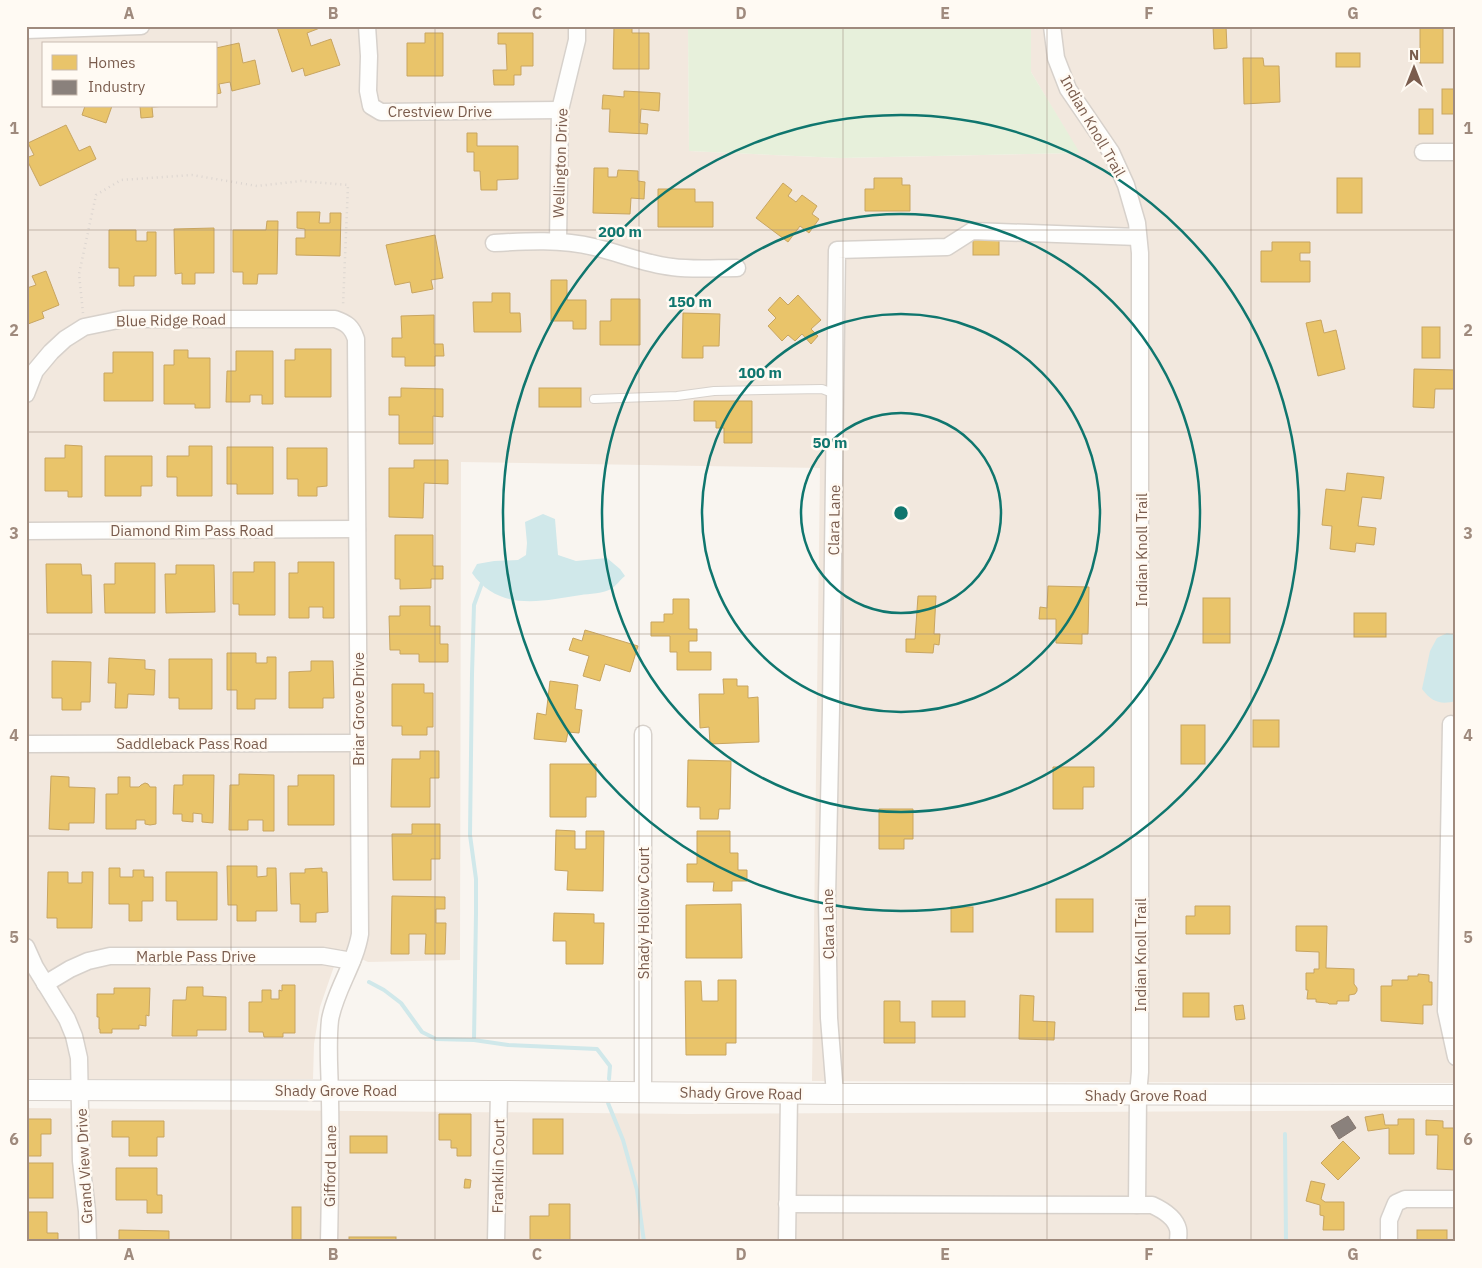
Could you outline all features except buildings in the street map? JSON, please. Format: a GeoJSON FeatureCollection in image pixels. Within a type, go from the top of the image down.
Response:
{"type":"FeatureCollection","features":[{"type":"Feature","properties":{"kind":"street"},"geometry":{"type":"LineString","coordinates":[[26,30],[141,26]]}},
{"type":"Feature","properties":{"kind":"street","name":"Crestview Drive"},"geometry":{"type":"LineString","coordinates":[[367,26],[369,56],[368,92],[372,106],[381,112],[560,110]]}},
{"type":"Feature","properties":{"kind":"street","name":"Wellington Drive"},"geometry":{"type":"LineString","coordinates":[[558,241],[560,110],[577,40],[578,26]]}},
{"type":"Feature","properties":{"kind":"street","name":"Indian Knoll Trail"},"geometry":{"type":"LineString","coordinates":[[1052,26],[1056,58],[1068,89],[1111,152],[1126,185],[1137,223],[1140,253],[1140,1072],[1137,1205]]}},
{"type":"Feature","properties":{"kind":"street"},"geometry":{"type":"LineString","coordinates":[[1423,152],[1456,152]]}},
{"type":"Feature","properties":{"kind":"street","name":"Clara Lane"},"geometry":{"type":"LineString","coordinates":[[835,1094],[830,1018],[827,898],[837,250],[947,247],[972,231],[1138,237]]}},
{"type":"Feature","properties":{"kind":"street"},"geometry":{"type":"LineString","coordinates":[[494,243],[558,241],[592,246],[672,268],[737,268]]}},
{"type":"Feature","properties":{"kind":"street","name":"Blue Ridge Road"},"geometry":{"type":"LineString","coordinates":[[26,394],[35,371],[51,352],[65,339],[84,327],[123,319],[335,319],[345,323]]}},
{"type":"Feature","properties":{"kind":"street","name":"Briar Grove Drive"},"geometry":{"type":"LineString","coordinates":[[330,1090],[330,1020],[334,1002],[358,947],[360,934],[356,339],[353,330],[345,323]]}},
{"type":"Feature","properties":{"kind":"street","name":"Diamond Rim Pass Road"},"geometry":{"type":"LineString","coordinates":[[26,531],[357,529]]}},
{"type":"Feature","properties":{"kind":"street"},"geometry":{"type":"LineString","coordinates":[[1451,724],[1446,1011],[1456,1057]]}},
{"type":"Feature","properties":{"kind":"street","name":"Shady Hollow Court"},"geometry":{"type":"LineString","coordinates":[[643,734],[643,1092]]}},
{"type":"Feature","properties":{"kind":"street","name":"Saddleback Pass Road"},"geometry":{"type":"LineString","coordinates":[[26,744],[358,743]]}},
{"type":"Feature","properties":{"kind":"street"},"geometry":{"type":"LineString","coordinates":[[26,947],[35,967],[67,1019],[74,1036],[79,1058],[80,1091]]}},
{"type":"Feature","properties":{"kind":"street","name":"Marble Pass Drive"},"geometry":{"type":"LineString","coordinates":[[45,984],[88,961],[110,956],[323,956],[352,961]]}},
{"type":"Feature","properties":{"kind":"street","name":"Shady Grove Road"},"geometry":{"type":"LineString","coordinates":[[26,1090],[1456,1096]]}},
{"type":"Feature","properties":{"kind":"street","name":"Gifford Lane"},"geometry":{"type":"LineString","coordinates":[[329,1242],[330,1090]]}},
{"type":"Feature","properties":{"kind":"street","name":"Grand View Drive"},"geometry":{"type":"LineString","coordinates":[[80,1091],[81,1161],[87,1211],[88,1242]]}},
{"type":"Feature","properties":{"kind":"street","name":"Franklin Court"},"geometry":{"type":"LineString","coordinates":[[496,1242],[499,1091]]}},
{"type":"Feature","properties":{"kind":"street"},"geometry":{"type":"LineString","coordinates":[[787,1242],[789,1094]]}},
{"type":"Feature","properties":{"kind":"street"},"geometry":{"type":"LineString","coordinates":[[1388,1242],[1388,1220],[1396,1203],[1405,1200],[1456,1200]]}},
{"type":"Feature","properties":{"kind":"street"},"geometry":{"type":"LineString","coordinates":[[787,1204],[1152,1205],[1160,1208],[1172,1217],[1178,1230],[1178,1242]]}},
{"type":"Feature","properties":{"kind":"lane"},"geometry":{"type":"LineString","coordinates":[[594,399],[677,396],[714,391],[822,389],[835,394]]}},
{"type":"Feature","properties":{"kind":"path"},"geometry":{"type":"LineString","coordinates":[[84,327],[79,274],[96,195],[121,180],[192,175],[257,186],[301,181],[348,185],[345,323]]}},
{"type":"Feature","properties":{"kind":"shaded area"},"geometry":{"type":"Polygon","coordinates":[[[26,26],[688,26],[689,151],[840,158],[1079,153],[1031,72],[1031,26],[1456,26],[1456,1083],[812,1081],[820,468],[461,462],[460,960],[368,962],[340,949],[320,1007],[314,1044],[313,1079],[26,1079],[26,26]]]}},
{"type":"Feature","properties":{"kind":"shaded area"},"geometry":{"type":"Polygon","coordinates":[[[26,1108],[689,1114],[1456,1110],[1456,1242],[26,1242],[26,1108]]]}},
{"type":"Feature","properties":{"kind":"green space"},"geometry":{"type":"Polygon","coordinates":[[[688,26],[1031,26],[1031,72],[1080,153],[840,158],[689,151],[688,26]]]}},
{"type":"Feature","properties":{"kind":"water"},"geometry":{"type":"Polygon","coordinates":[[[543,514],[555,519],[558,555],[576,561],[607,558],[625,576],[613,588],[605,591],[536,601],[508,599],[495,594],[483,585],[472,573],[477,564],[518,560],[526,555],[525,522],[543,514]]]}},
{"type":"Feature","properties":{"kind":"water"},"geometry":{"type":"Polygon","coordinates":[[[1447,633],[1456,635],[1456,701],[1445,703],[1433,700],[1422,689],[1430,651],[1437,638],[1447,633]]]}},
{"type":"Feature","properties":{"kind":"waterway"},"geometry":{"type":"LineString","coordinates":[[482,583],[474,605],[472,674],[470,835],[476,879],[474,1040],[508,1045],[597,1049],[610,1066],[609,1079]]}},
{"type":"Feature","properties":{"kind":"waterway"},"geometry":{"type":"LineString","coordinates":[[369,982],[384,990],[401,1003],[422,1032],[436,1039],[474,1040]]}},
{"type":"Feature","properties":{"kind":"waterway"},"geometry":{"type":"LineString","coordinates":[[608,1103],[623,1140],[637,1190],[644,1242]]}},
{"type":"Feature","properties":{"kind":"waterway"},"geometry":{"type":"LineString","coordinates":[[1285,1134],[1286,1242]]}}]}
